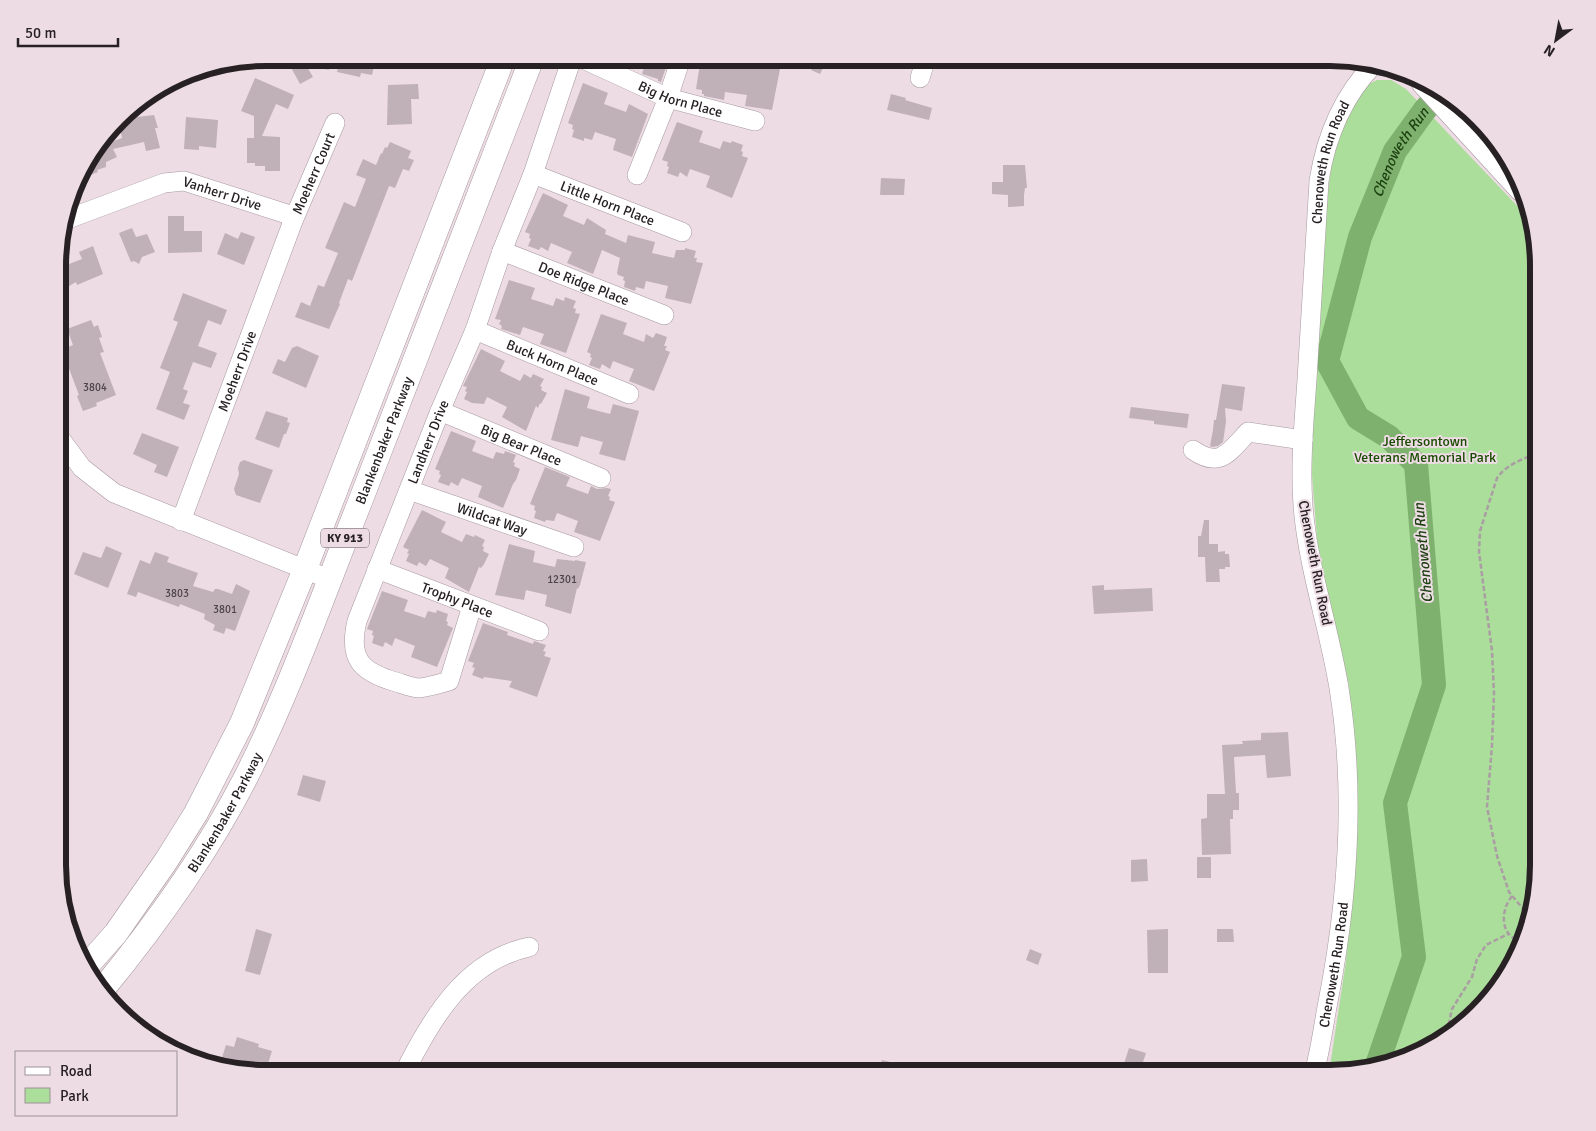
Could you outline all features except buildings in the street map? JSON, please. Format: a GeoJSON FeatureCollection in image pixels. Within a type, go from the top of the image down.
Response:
{"type":"FeatureCollection","features":[{"type":"Feature","properties":{"kind":"main road","name":"Blankenbaker Parkway"},"geometry":{"type":"LineString","coordinates":[[91,961],[116,933],[138,902],[196,813],[242,723],[305,569],[500,66]]}},
{"type":"Feature","properties":{"kind":"main road","name":"Blankenbaker Parkway"},"geometry":{"type":"LineString","coordinates":[[106,985],[173,899],[244,780],[284,692],[529,66]]}},
{"type":"Feature","properties":{"kind":"main road"},"geometry":{"type":"LineString","coordinates":[[1436,97],[1507,174]]}},
{"type":"Feature","properties":{"kind":"street","name":"Landherr Drive"},"geometry":{"type":"LineString","coordinates":[[472,606],[449,681],[417,688],[376,676],[366,669],[356,654],[353,638],[357,621],[440,412],[476,330],[502,251],[533,174],[569,66]]}},
{"type":"Feature","properties":{"kind":"street","name":"Big Horn Place"},"geometry":{"type":"LineString","coordinates":[[598,66],[668,98],[755,121]]}},
{"type":"Feature","properties":{"kind":"street"},"geometry":{"type":"LineString","coordinates":[[637,175],[668,98],[678,66]]}},
{"type":"Feature","properties":{"kind":"street"},"geometry":{"type":"LineString","coordinates":[[920,78],[924,66]]}},
{"type":"Feature","properties":{"kind":"street","name":"Chenoweth Run Road"},"geometry":{"type":"LineString","coordinates":[[1316,1065],[1339,946],[1346,887],[1349,836],[1342,709],[1334,659],[1309,547],[1303,508],[1303,440],[1319,181],[1331,130],[1338,113],[1357,83],[1369,70]]}},
{"type":"Feature","properties":{"kind":"street","name":"Moeherr Court"},"geometry":{"type":"LineString","coordinates":[[293,221],[335,123]]}},
{"type":"Feature","properties":{"kind":"street","name":"Little Horn Place"},"geometry":{"type":"LineString","coordinates":[[533,174],[682,232]]}},
{"type":"Feature","properties":{"kind":"street","name":"Vanherr Drive"},"geometry":{"type":"LineString","coordinates":[[72,217],[164,183],[184,181],[287,214],[293,221]]}},
{"type":"Feature","properties":{"kind":"street","name":"Moeherr Drive"},"geometry":{"type":"LineString","coordinates":[[181,521],[293,221]]}},
{"type":"Feature","properties":{"kind":"street","name":"Doe Ridge Place"},"geometry":{"type":"LineString","coordinates":[[502,251],[664,316]]}},
{"type":"Feature","properties":{"kind":"street","name":"Buck Horn Place"},"geometry":{"type":"LineString","coordinates":[[476,330],[629,394]]}},
{"type":"Feature","properties":{"kind":"street","name":"Big Bear Place"},"geometry":{"type":"LineString","coordinates":[[440,412],[601,478]]}},
{"type":"Feature","properties":{"kind":"street"},"geometry":{"type":"LineString","coordinates":[[1193,450],[1204,458],[1220,458],[1228,454],[1248,432],[1303,440]]}},
{"type":"Feature","properties":{"kind":"street"},"geometry":{"type":"LineString","coordinates":[[66,446],[82,468],[114,493],[329,579]]}},
{"type":"Feature","properties":{"kind":"street","name":"Wildcat Way"},"geometry":{"type":"LineString","coordinates":[[409,490],[574,547]]}},
{"type":"Feature","properties":{"kind":"street","name":"Trophy Place"},"geometry":{"type":"LineString","coordinates":[[377,569],[538,631]]}},
{"type":"Feature","properties":{"kind":"street"},"geometry":{"type":"LineString","coordinates":[[408,1065],[444,1005],[465,981],[495,960],[518,950],[529,948]]}},
{"type":"Feature","properties":{"kind":"path"},"geometry":{"type":"LineString","coordinates":[[1525,910],[1509,892],[1497,856],[1487,807],[1494,694],[1492,651],[1479,540],[1480,531],[1497,478],[1515,462],[1530,456]]}},
{"type":"Feature","properties":{"kind":"path"},"geometry":{"type":"LineString","coordinates":[[1512,896],[1505,909],[1505,926],[1508,934],[1516,939]]}},
{"type":"Feature","properties":{"kind":"path"},"geometry":{"type":"LineString","coordinates":[[1448,1026],[1452,1009],[1472,977],[1477,959],[1486,945],[1508,934]]}},
{"type":"Feature","properties":{"kind":"green space","name":"Jeffersontown Veterans Memorial Park"},"geometry":{"type":"Polygon","coordinates":[[[1377,80],[1391,80],[1406,89],[1522,211],[1526,227],[1530,266],[1530,865],[1526,904],[1515,941],[1503,965],[1480,997],[1462,1015],[1441,1031],[1406,1050],[1369,1061],[1330,1065],[1346,961],[1356,808],[1349,685],[1318,552],[1312,475],[1313,410],[1327,200],[1332,159],[1340,132],[1351,107],[1367,85],[1377,80]]]}},
{"type":"Feature","properties":{"kind":"waterway","name":"Chenoweth Run"},"geometry":{"type":"LineString","coordinates":[[1379,1059],[1414,957],[1395,803],[1434,685],[1416,464],[1389,437],[1358,418],[1327,361],[1360,237],[1395,151],[1436,97]]}}]}
